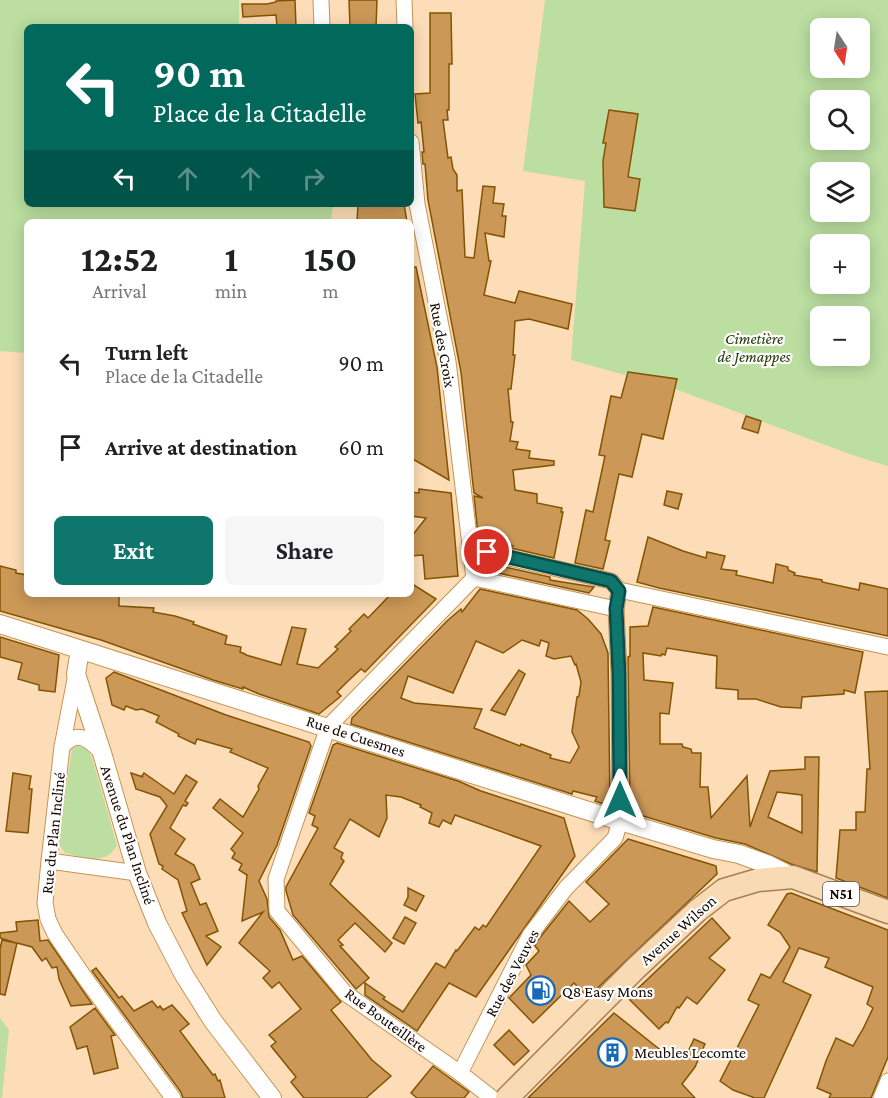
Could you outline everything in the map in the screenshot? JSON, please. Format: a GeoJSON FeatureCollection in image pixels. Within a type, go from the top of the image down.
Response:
{"type":"FeatureCollection","features":[{"type":"Feature","properties":{"kind":"main road","name":"N51"},"geometry":{"type":"LineString","coordinates":[[793,877],[888,912]]}},
{"type":"Feature","properties":{"kind":"main road","name":"Avenue Wilson"},"geometry":{"type":"LineString","coordinates":[[507,1098],[636,968],[724,890],[758,880],[793,877]]}},
{"type":"Feature","properties":{"kind":"street"},"geometry":{"type":"LineString","coordinates":[[321,0],[321,24]]}},
{"type":"Feature","properties":{"kind":"street"},"geometry":{"type":"LineString","coordinates":[[404,0],[405,24]]}},
{"type":"Feature","properties":{"kind":"street","name":"Rue des Croix"},"geometry":{"type":"LineString","coordinates":[[414,173],[417,204],[448,362],[474,578]]}},
{"type":"Feature","properties":{"kind":"street"},"geometry":{"type":"LineString","coordinates":[[470,549],[611,581],[619,591],[888,647]]}},
{"type":"Feature","properties":{"kind":"street"},"geometry":{"type":"LineString","coordinates":[[328,727],[474,578],[616,609]]}},
{"type":"Feature","properties":{"kind":"street","name":"Rue des Veuves"},"geometry":{"type":"LineString","coordinates":[[460,1073],[530,935],[566,888],[615,838],[620,821],[616,609],[619,591]]}},
{"type":"Feature","properties":{"kind":"street","name":"Rue de Cuesmes"},"geometry":{"type":"LineString","coordinates":[[0,624],[620,821],[713,849],[739,854],[793,877]]}},
{"type":"Feature","properties":{"kind":"street","name":"Avenue du Plan Incliné"},"geometry":{"type":"LineString","coordinates":[[80,650],[76,674],[137,873],[157,922],[184,975],[213,1021],[273,1098]]}},
{"type":"Feature","properties":{"kind":"street","name":"Rue du Plan Incliné"},"geometry":{"type":"LineString","coordinates":[[76,674],[62,747],[45,903],[48,919],[55,934],[172,1098]]}},
{"type":"Feature","properties":{"kind":"street","name":"Rue Bouteillère"},"geometry":{"type":"LineString","coordinates":[[328,727],[276,879],[277,911],[345,993],[492,1098]]}},
{"type":"Feature","properties":{"kind":"street"},"geometry":{"type":"LineString","coordinates":[[62,747],[68,740],[76,737],[84,738],[92,741],[102,753]]}},
{"type":"Feature","properties":{"kind":"street"},"geometry":{"type":"LineString","coordinates":[[49,861],[137,873]]}},
{"type":"Feature","properties":{"kind":"street"},"geometry":{"type":"LineString","coordinates":[[881,1098],[888,1081]]}},
{"type":"Feature","properties":{"kind":"green space"},"geometry":{"type":"Polygon","coordinates":[[[0,0],[239,0],[239,24],[24,24],[24,207],[333,207],[331,219],[24,219],[24,353],[0,351],[0,0]]]}},
{"type":"Feature","properties":{"kind":"green space","name":"Cimetière de Jemappes"},"geometry":{"type":"Polygon","coordinates":[[[545,0],[888,0],[888,466],[855,456],[675,389],[571,360],[585,181],[523,171],[545,0]]]}},
{"type":"Feature","properties":{"kind":"green space"},"geometry":{"type":"Polygon","coordinates":[[[78,746],[86,747],[92,758],[117,845],[112,852],[101,858],[94,859],[65,853],[60,846],[59,838],[72,749],[78,746]]]}},
{"type":"Feature","properties":{"kind":"green space"},"geometry":{"type":"Polygon","coordinates":[[[0,1018],[9,1030],[2,1098],[0,1098],[0,1018]]]}},
{"type":"Feature","properties":{"kind":"building"},"geometry":{"type":"Polygon","coordinates":[[[295,0],[296,24],[277,24],[276,15],[243,17],[242,4],[267,4],[295,0]]]}},
{"type":"Feature","properties":{"kind":"building"},"geometry":{"type":"Polygon","coordinates":[[[349,0],[377,0],[376,24],[350,24],[349,0]]]}},
{"type":"Feature","properties":{"kind":"building"},"geometry":{"type":"Polygon","coordinates":[[[430,13],[451,13],[452,64],[449,64],[449,110],[447,110],[448,120],[443,120],[448,158],[451,157],[453,169],[457,175],[457,191],[462,190],[465,257],[474,258],[483,186],[495,187],[493,203],[504,204],[502,216],[506,216],[504,237],[485,233],[489,261],[491,261],[484,295],[515,303],[519,291],[572,304],[568,329],[529,319],[515,321],[513,355],[515,355],[511,389],[508,389],[511,422],[513,422],[510,441],[518,442],[516,449],[530,451],[529,458],[554,461],[554,465],[513,470],[515,490],[537,494],[537,503],[562,508],[554,558],[511,548],[513,546],[478,534],[474,496],[483,498],[474,493],[461,372],[428,200],[421,122],[418,123],[415,94],[430,93],[430,13]]]}},
{"type":"Feature","properties":{"kind":"building"},"geometry":{"type":"Polygon","coordinates":[[[609,110],[638,114],[628,177],[640,179],[635,211],[604,207],[603,161],[606,143],[603,143],[609,110]]]}},
{"type":"Feature","properties":{"kind":"building"},"geometry":{"type":"Polygon","coordinates":[[[358,207],[404,207],[406,219],[357,219],[358,207]]]}},
{"type":"Feature","properties":{"kind":"building"},"geometry":{"type":"Polygon","coordinates":[[[414,267],[416,267],[437,367],[449,480],[414,460],[414,267]]]}},
{"type":"Feature","properties":{"kind":"building"},"geometry":{"type":"Polygon","coordinates":[[[628,372],[677,379],[663,439],[642,434],[632,477],[619,474],[605,540],[610,541],[603,569],[575,563],[586,510],[593,512],[605,456],[599,455],[611,396],[621,398],[628,372]]]}},
{"type":"Feature","properties":{"kind":"building"},"geometry":{"type":"Polygon","coordinates":[[[746,416],[761,421],[758,433],[742,428],[746,416]]]}},
{"type":"Feature","properties":{"kind":"building"},"geometry":{"type":"Polygon","coordinates":[[[419,489],[451,493],[458,576],[425,579],[423,555],[414,556],[414,533],[426,518],[414,516],[414,492],[419,493],[419,489]]]}},
{"type":"Feature","properties":{"kind":"building"},"geometry":{"type":"Polygon","coordinates":[[[667,491],[682,494],[678,509],[664,505],[667,491]]]}},
{"type":"Feature","properties":{"kind":"building"},"geometry":{"type":"Polygon","coordinates":[[[648,537],[706,558],[707,552],[725,556],[721,569],[737,571],[736,575],[773,583],[776,564],[788,567],[788,570],[795,573],[794,575],[822,580],[822,582],[859,590],[860,583],[888,589],[888,636],[637,582],[648,537]]]}},
{"type":"Feature","properties":{"kind":"building"},"geometry":{"type":"Polygon","coordinates":[[[495,565],[550,577],[550,580],[594,587],[589,593],[489,571],[495,565]]]}},
{"type":"Feature","properties":{"kind":"building"},"geometry":{"type":"Polygon","coordinates":[[[0,566],[24,574],[24,597],[119,597],[119,606],[154,608],[153,612],[194,622],[193,624],[227,636],[225,644],[241,647],[240,652],[246,655],[281,665],[292,627],[306,629],[297,664],[318,668],[338,649],[335,647],[351,631],[349,629],[364,614],[368,618],[388,597],[414,597],[414,585],[436,599],[365,672],[361,669],[347,682],[337,692],[341,696],[319,714],[243,687],[243,689],[213,680],[101,640],[0,611],[0,566]]]}},
{"type":"Feature","properties":{"kind":"building"},"geometry":{"type":"Polygon","coordinates":[[[480,589],[577,610],[601,634],[608,653],[610,806],[595,801],[597,797],[573,791],[572,794],[351,724],[352,718],[447,621],[461,609],[462,612],[480,589]],[[522,640],[503,653],[476,641],[453,693],[408,676],[401,698],[414,703],[482,709],[474,728],[551,755],[550,758],[570,763],[579,747],[572,732],[581,682],[571,656],[554,659],[546,656],[549,643],[541,640],[539,646],[522,640]]]}},
{"type":"Feature","properties":{"kind":"building"},"geometry":{"type":"Polygon","coordinates":[[[653,607],[863,652],[855,693],[844,690],[844,694],[802,697],[801,708],[781,707],[756,699],[738,699],[738,690],[716,688],[717,656],[667,648],[665,655],[661,656],[643,653],[644,680],[673,683],[669,714],[660,713],[660,744],[682,744],[683,747],[691,749],[692,753],[701,753],[700,787],[708,787],[711,818],[747,776],[750,827],[770,771],[805,769],[805,757],[819,757],[817,872],[791,864],[745,844],[716,838],[630,812],[628,657],[630,656],[630,627],[648,626],[653,607]],[[777,792],[768,817],[802,833],[802,795],[777,792]]]}},
{"type":"Feature","properties":{"kind":"building"},"geometry":{"type":"Polygon","coordinates":[[[0,637],[59,655],[55,692],[39,690],[39,685],[18,679],[22,663],[0,657],[0,637]]]}},
{"type":"Feature","properties":{"kind":"building"},"geometry":{"type":"Polygon","coordinates":[[[519,670],[525,674],[505,715],[491,710],[519,670]]]}},
{"type":"Feature","properties":{"kind":"building"},"geometry":{"type":"Polygon","coordinates":[[[114,672],[226,715],[309,742],[311,746],[277,845],[259,881],[267,899],[269,917],[280,930],[293,960],[302,956],[341,1002],[331,1010],[372,1060],[391,1076],[366,1098],[304,1098],[291,1082],[296,1077],[271,1046],[276,1042],[269,1035],[301,1009],[279,982],[272,988],[263,978],[270,971],[239,943],[263,912],[242,921],[247,875],[239,870],[242,864],[232,858],[235,853],[231,849],[243,833],[213,808],[220,799],[243,817],[268,768],[230,752],[232,749],[197,739],[195,744],[156,722],[159,716],[142,709],[136,710],[126,706],[124,710],[112,705],[106,678],[114,672]]]}},
{"type":"Feature","properties":{"kind":"building"},"geometry":{"type":"Polygon","coordinates":[[[888,691],[888,898],[836,878],[840,830],[856,830],[856,812],[865,812],[867,769],[870,769],[865,692],[888,691]]]}},
{"type":"Feature","properties":{"kind":"building"},"geometry":{"type":"Polygon","coordinates":[[[337,743],[458,781],[481,791],[564,818],[575,856],[476,997],[449,983],[417,1031],[365,995],[365,983],[403,1012],[436,963],[445,968],[475,927],[479,930],[483,925],[486,927],[541,846],[455,815],[451,824],[443,820],[439,827],[429,823],[432,813],[420,807],[421,805],[401,797],[386,795],[387,818],[379,837],[350,819],[334,848],[343,853],[341,858],[344,861],[330,884],[392,943],[385,952],[355,923],[338,940],[343,945],[340,946],[369,978],[356,989],[293,915],[286,891],[286,887],[318,828],[312,825],[315,816],[309,813],[333,745],[337,743]]]}},
{"type":"Feature","properties":{"kind":"building"},"geometry":{"type":"Polygon","coordinates":[[[13,773],[31,776],[28,833],[6,831],[13,773]]]}},
{"type":"Feature","properties":{"kind":"building"},"geometry":{"type":"Polygon","coordinates":[[[131,773],[143,777],[144,773],[174,794],[186,775],[197,782],[185,801],[188,803],[186,806],[183,805],[170,828],[185,839],[175,854],[194,865],[200,879],[191,883],[200,905],[206,903],[218,931],[206,936],[221,947],[207,965],[182,913],[187,911],[178,880],[162,869],[163,866],[159,864],[150,834],[167,806],[160,797],[136,789],[131,773]]]}},
{"type":"Feature","properties":{"kind":"building"},"geometry":{"type":"Polygon","coordinates":[[[628,839],[716,866],[717,874],[588,997],[574,983],[533,1023],[509,998],[531,975],[526,965],[539,951],[535,946],[538,940],[569,901],[590,922],[609,904],[586,882],[628,839]]]}},
{"type":"Feature","properties":{"kind":"building"},"geometry":{"type":"Polygon","coordinates":[[[408,888],[424,896],[416,911],[404,905],[408,897],[408,888]]]}},
{"type":"Feature","properties":{"kind":"building"},"geometry":{"type":"Polygon","coordinates":[[[791,893],[888,930],[888,1057],[871,1098],[829,1098],[831,1094],[817,1088],[836,1038],[853,1046],[863,1029],[873,1008],[867,1004],[873,987],[825,967],[829,958],[799,948],[783,982],[811,995],[764,1098],[755,1098],[733,1090],[720,1081],[759,1005],[748,1000],[761,974],[770,978],[790,947],[780,932],[768,925],[787,894],[791,893]]]}},
{"type":"Feature","properties":{"kind":"building"},"geometry":{"type":"Polygon","coordinates":[[[405,917],[416,923],[404,944],[393,938],[405,917]]]}},
{"type":"Feature","properties":{"kind":"building"},"geometry":{"type":"Polygon","coordinates":[[[712,918],[730,938],[709,958],[725,970],[697,1004],[687,997],[679,1008],[677,1007],[668,1023],[666,1022],[659,1029],[629,999],[630,996],[712,918]]]}},
{"type":"Feature","properties":{"kind":"building"},"geometry":{"type":"Polygon","coordinates":[[[38,920],[40,941],[48,940],[92,1004],[71,1006],[59,979],[57,967],[52,968],[46,958],[42,961],[32,947],[17,943],[5,995],[0,994],[2,940],[16,943],[0,938],[0,933],[17,931],[16,922],[38,920]]]}},
{"type":"Feature","properties":{"kind":"building"},"geometry":{"type":"Polygon","coordinates":[[[96,968],[119,998],[122,996],[134,1011],[152,1001],[163,1010],[172,1005],[189,1024],[180,1031],[213,1075],[215,1074],[218,1081],[220,1080],[225,1098],[183,1098],[181,1092],[92,971],[96,968]]]}},
{"type":"Feature","properties":{"kind":"building"},"geometry":{"type":"Polygon","coordinates":[[[95,1008],[115,1035],[111,1036],[118,1068],[94,1074],[87,1046],[77,1049],[70,1027],[95,1008]]]}},
{"type":"Feature","properties":{"kind":"building","name":"Meubles Lecomte"},"geometry":{"type":"Polygon","coordinates":[[[614,1013],[663,1052],[666,1049],[684,1060],[694,1039],[705,1044],[695,1067],[682,1084],[695,1098],[528,1098],[614,1013]]]}},
{"type":"Feature","properties":{"kind":"building"},"geometry":{"type":"Polygon","coordinates":[[[509,1030],[529,1051],[514,1065],[494,1045],[509,1030]]]}},
{"type":"Feature","properties":{"kind":"building"},"geometry":{"type":"Polygon","coordinates":[[[433,1066],[469,1092],[464,1098],[417,1098],[411,1093],[433,1066]]]}},
{"type":"Feature","properties":{"kind":"place","name":"Q8 Easy Mons"},"geometry":{"type":"Point","coordinates":[541,991]}},
{"type":"Feature","properties":{"kind":"place","name":"Meubles Lecomte"},"geometry":{"type":"Point","coordinates":[613,1052]}},
{"type":"Feature","properties":{"kind":"route"},"geometry":{"type":"LineString","coordinates":[[487,552],[611,581],[619,591],[616,609],[620,800]]}}]}
